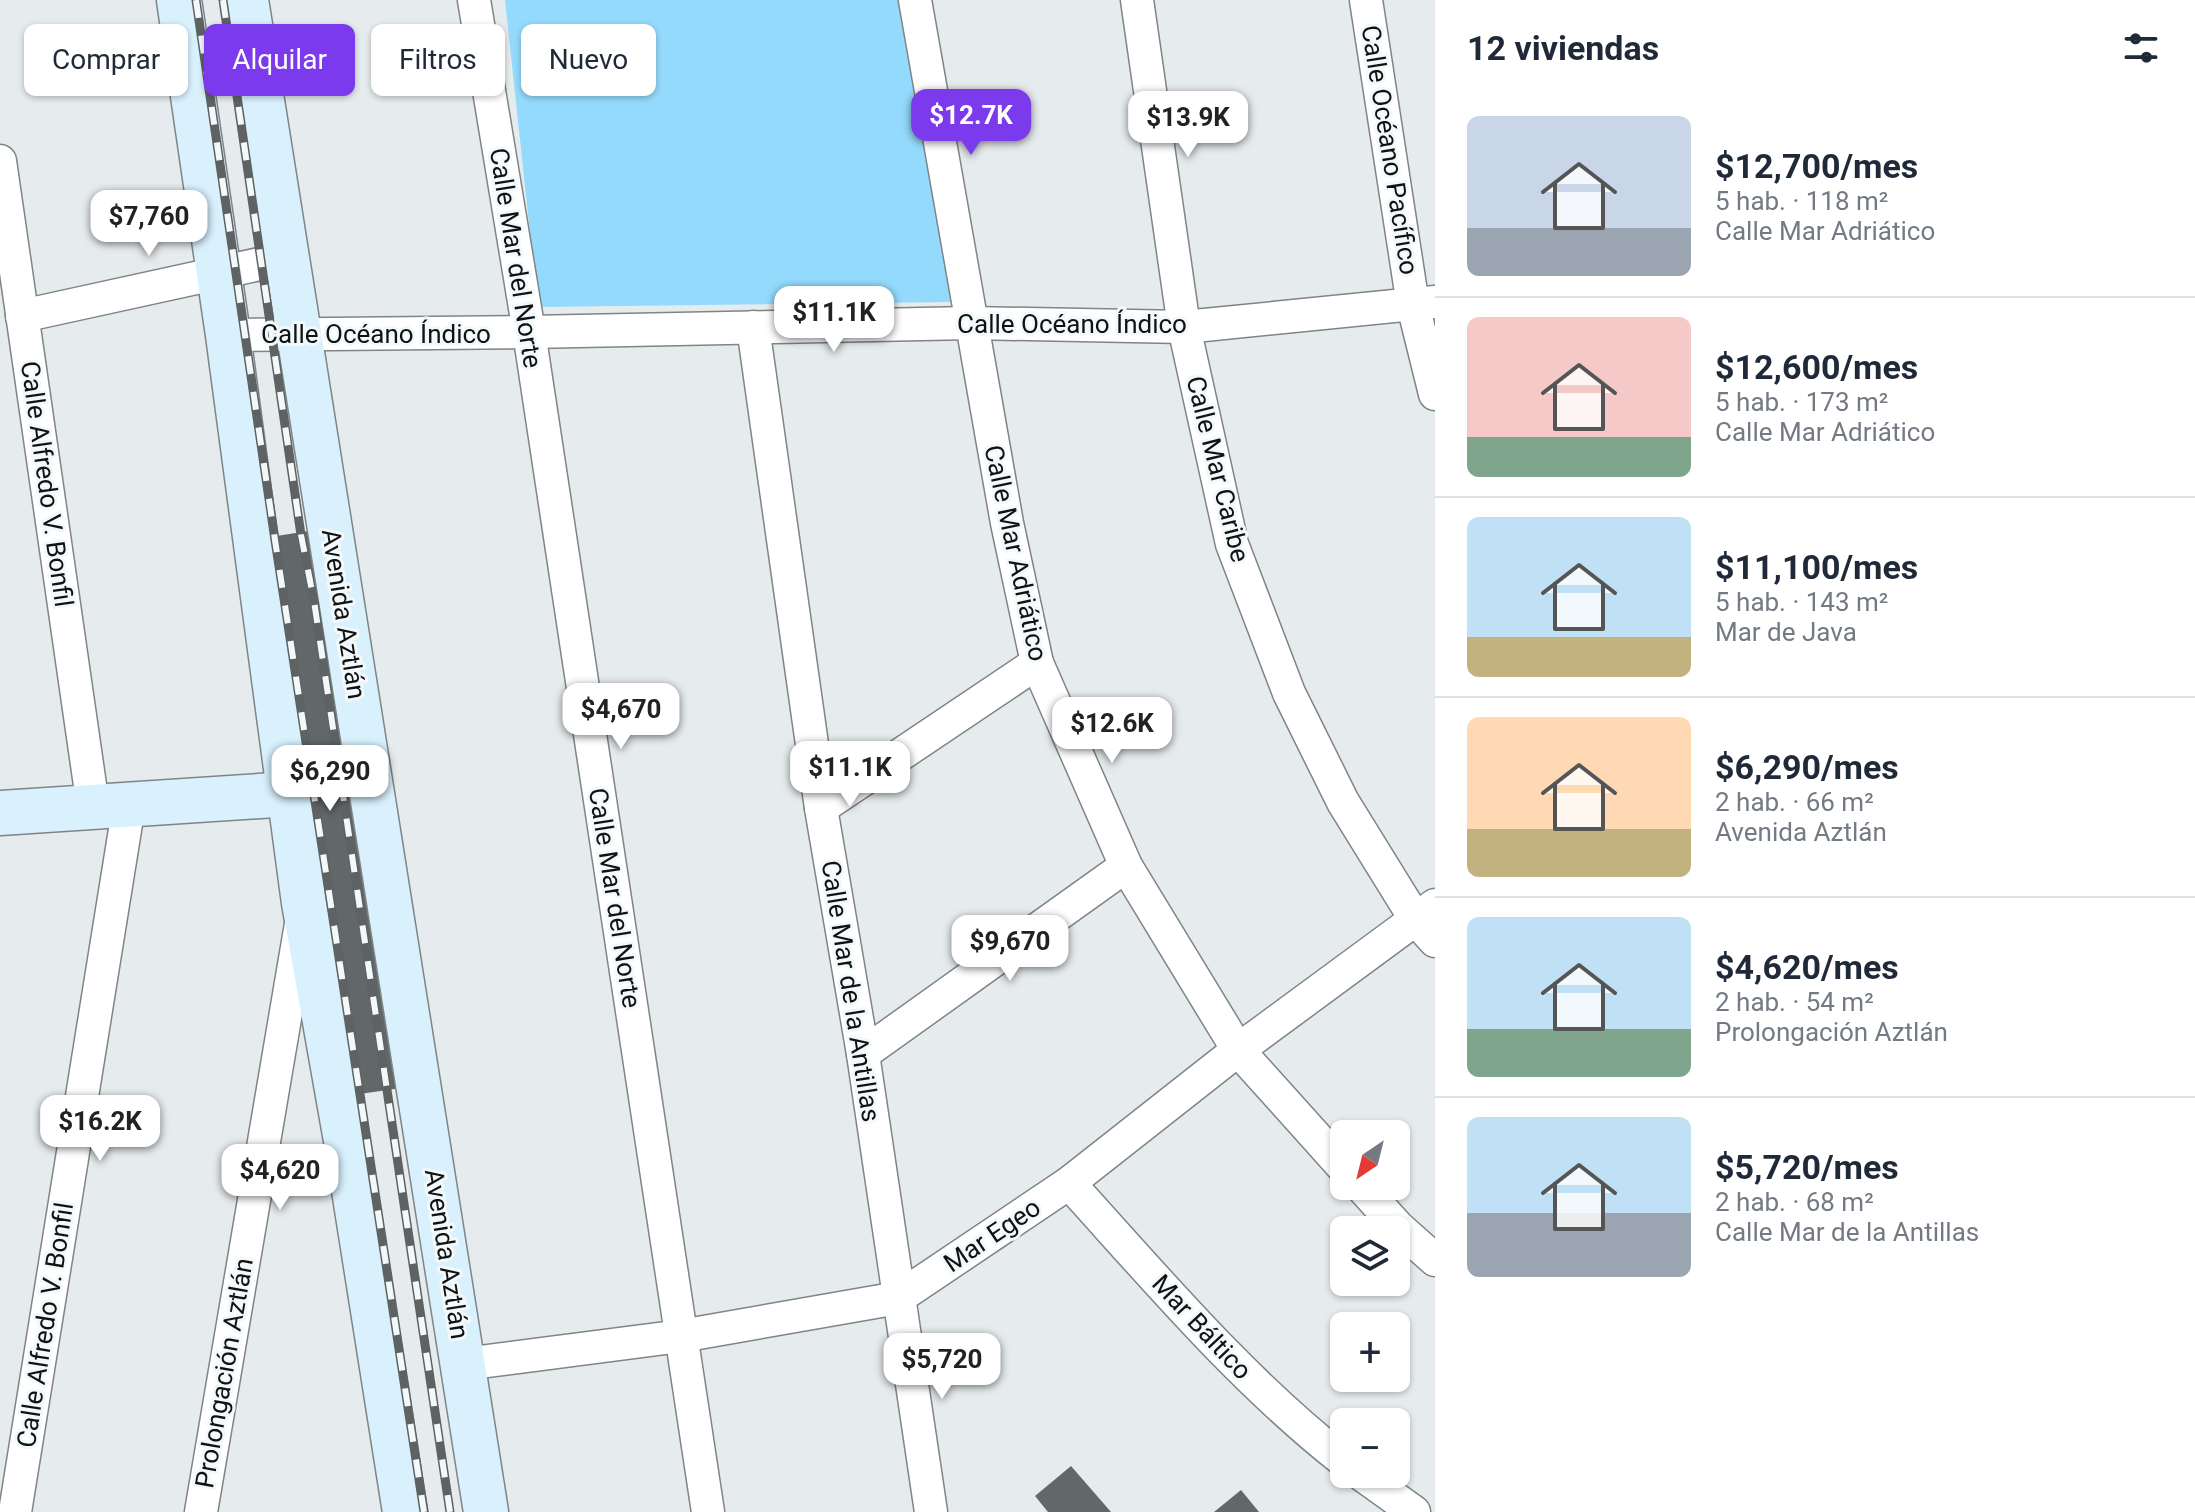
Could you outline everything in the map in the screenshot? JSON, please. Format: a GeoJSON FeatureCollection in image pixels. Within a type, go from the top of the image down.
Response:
{"type":"FeatureCollection","features":[{"type":"Feature","properties":{"kind":"main road"},"geometry":{"type":"LineString","coordinates":[[179,0],[228,335],[304,903],[347,1146],[405,1512]]}},
{"type":"Feature","properties":{"kind":"main road","name":"Avenida Aztlán"},"geometry":{"type":"LineString","coordinates":[[246,0],[486,1512]]}},
{"type":"Feature","properties":{"kind":"main road"},"geometry":{"type":"LineString","coordinates":[[0,813],[290,794]]}},
{"type":"Feature","properties":{"kind":"street","name":"Calle Mar del Norte"},"geometry":{"type":"LineString","coordinates":[[474,0],[529,332],[708,1512]]}},
{"type":"Feature","properties":{"kind":"street","name":"Calle Mar Adriático"},"geometry":{"type":"LineString","coordinates":[[915,0],[1007,523],[1037,663],[1126,866],[1238,1050],[1330,1152]]}},
{"type":"Feature","properties":{"kind":"street","name":"Calle Mar Caribe"},"geometry":{"type":"LineString","coordinates":[[1137,0],[1184,327],[1232,544],[1289,693],[1343,802],[1429,922]]}},
{"type":"Feature","properties":{"kind":"street","name":"Calle Océano Pacífico"},"geometry":{"type":"LineString","coordinates":[[1366,0],[1424,303],[1435,394]]}},
{"type":"Feature","properties":{"kind":"street","name":"Calle Alfredo V. Bonfil"},"geometry":{"type":"LineString","coordinates":[[0,161],[22,316],[111,806],[15,1512]]}},
{"type":"Feature","properties":{"kind":"street"},"geometry":{"type":"LineString","coordinates":[[22,316],[287,258]]}},
{"type":"Feature","properties":{"kind":"street","name":"Calle Océano Índico"},"geometry":{"type":"LineString","coordinates":[[228,335],[971,323],[1184,327],[1424,303]]}},
{"type":"Feature","properties":{"kind":"street","name":"Calle Mar de la Antillas"},"geometry":{"type":"LineString","coordinates":[[753,327],[821,808],[863,1054],[931,1512]]}},
{"type":"Feature","properties":{"kind":"street"},"geometry":{"type":"LineString","coordinates":[[821,808],[1037,663]]}},
{"type":"Feature","properties":{"kind":"street"},"geometry":{"type":"LineString","coordinates":[[863,1054],[1126,866]]}},
{"type":"Feature","properties":{"kind":"street","name":"Prolongación Aztlán"},"geometry":{"type":"LineString","coordinates":[[201,1512],[304,903]]}},
{"type":"Feature","properties":{"kind":"street","name":"Mar Egeo"},"geometry":{"type":"LineString","coordinates":[[464,1364],[681,1336],[898,1298],[1069,1183],[1238,1050],[1429,922]]}},
{"type":"Feature","properties":{"kind":"street","name":"Mar Báltico"},"geometry":{"type":"LineString","coordinates":[[1069,1183],[1236,1367],[1298,1425],[1330,1450]]}},
{"type":"Feature","properties":{"kind":"street"},"geometry":{"type":"LineString","coordinates":[[1374,1200],[1435,1260]]}},
{"type":"Feature","properties":{"kind":"street"},"geometry":{"type":"LineString","coordinates":[[1381,1488],[1414,1512]]}},
{"type":"Feature","properties":{"kind":"shaded area"},"geometry":{"type":"Polygon","coordinates":[[[505,0],[905,0],[952,302],[538,307],[505,0]]]}},
{"type":"Feature","properties":{"kind":"building"},"geometry":{"type":"Polygon","coordinates":[[[328,528],[415,1086],[332,1098],[245,541],[328,528]]]}},
{"type":"Feature","properties":{"kind":"building"},"geometry":{"type":"Polygon","coordinates":[[[1071,1466],[1111,1512],[1048,1512],[1035,1496],[1071,1466]]]}},
{"type":"Feature","properties":{"kind":"building"},"geometry":{"type":"Polygon","coordinates":[[[1241,1490],[1259,1512],[1214,1512],[1241,1490]]]}},
{"type":"Feature","properties":{"kind":"railway"},"geometry":{"type":"LineString","coordinates":[[196,0],[275,540],[424,1512]]}},
{"type":"Feature","properties":{"kind":"railway"},"geometry":{"type":"LineString","coordinates":[[223,0],[450,1512]]}}]}
